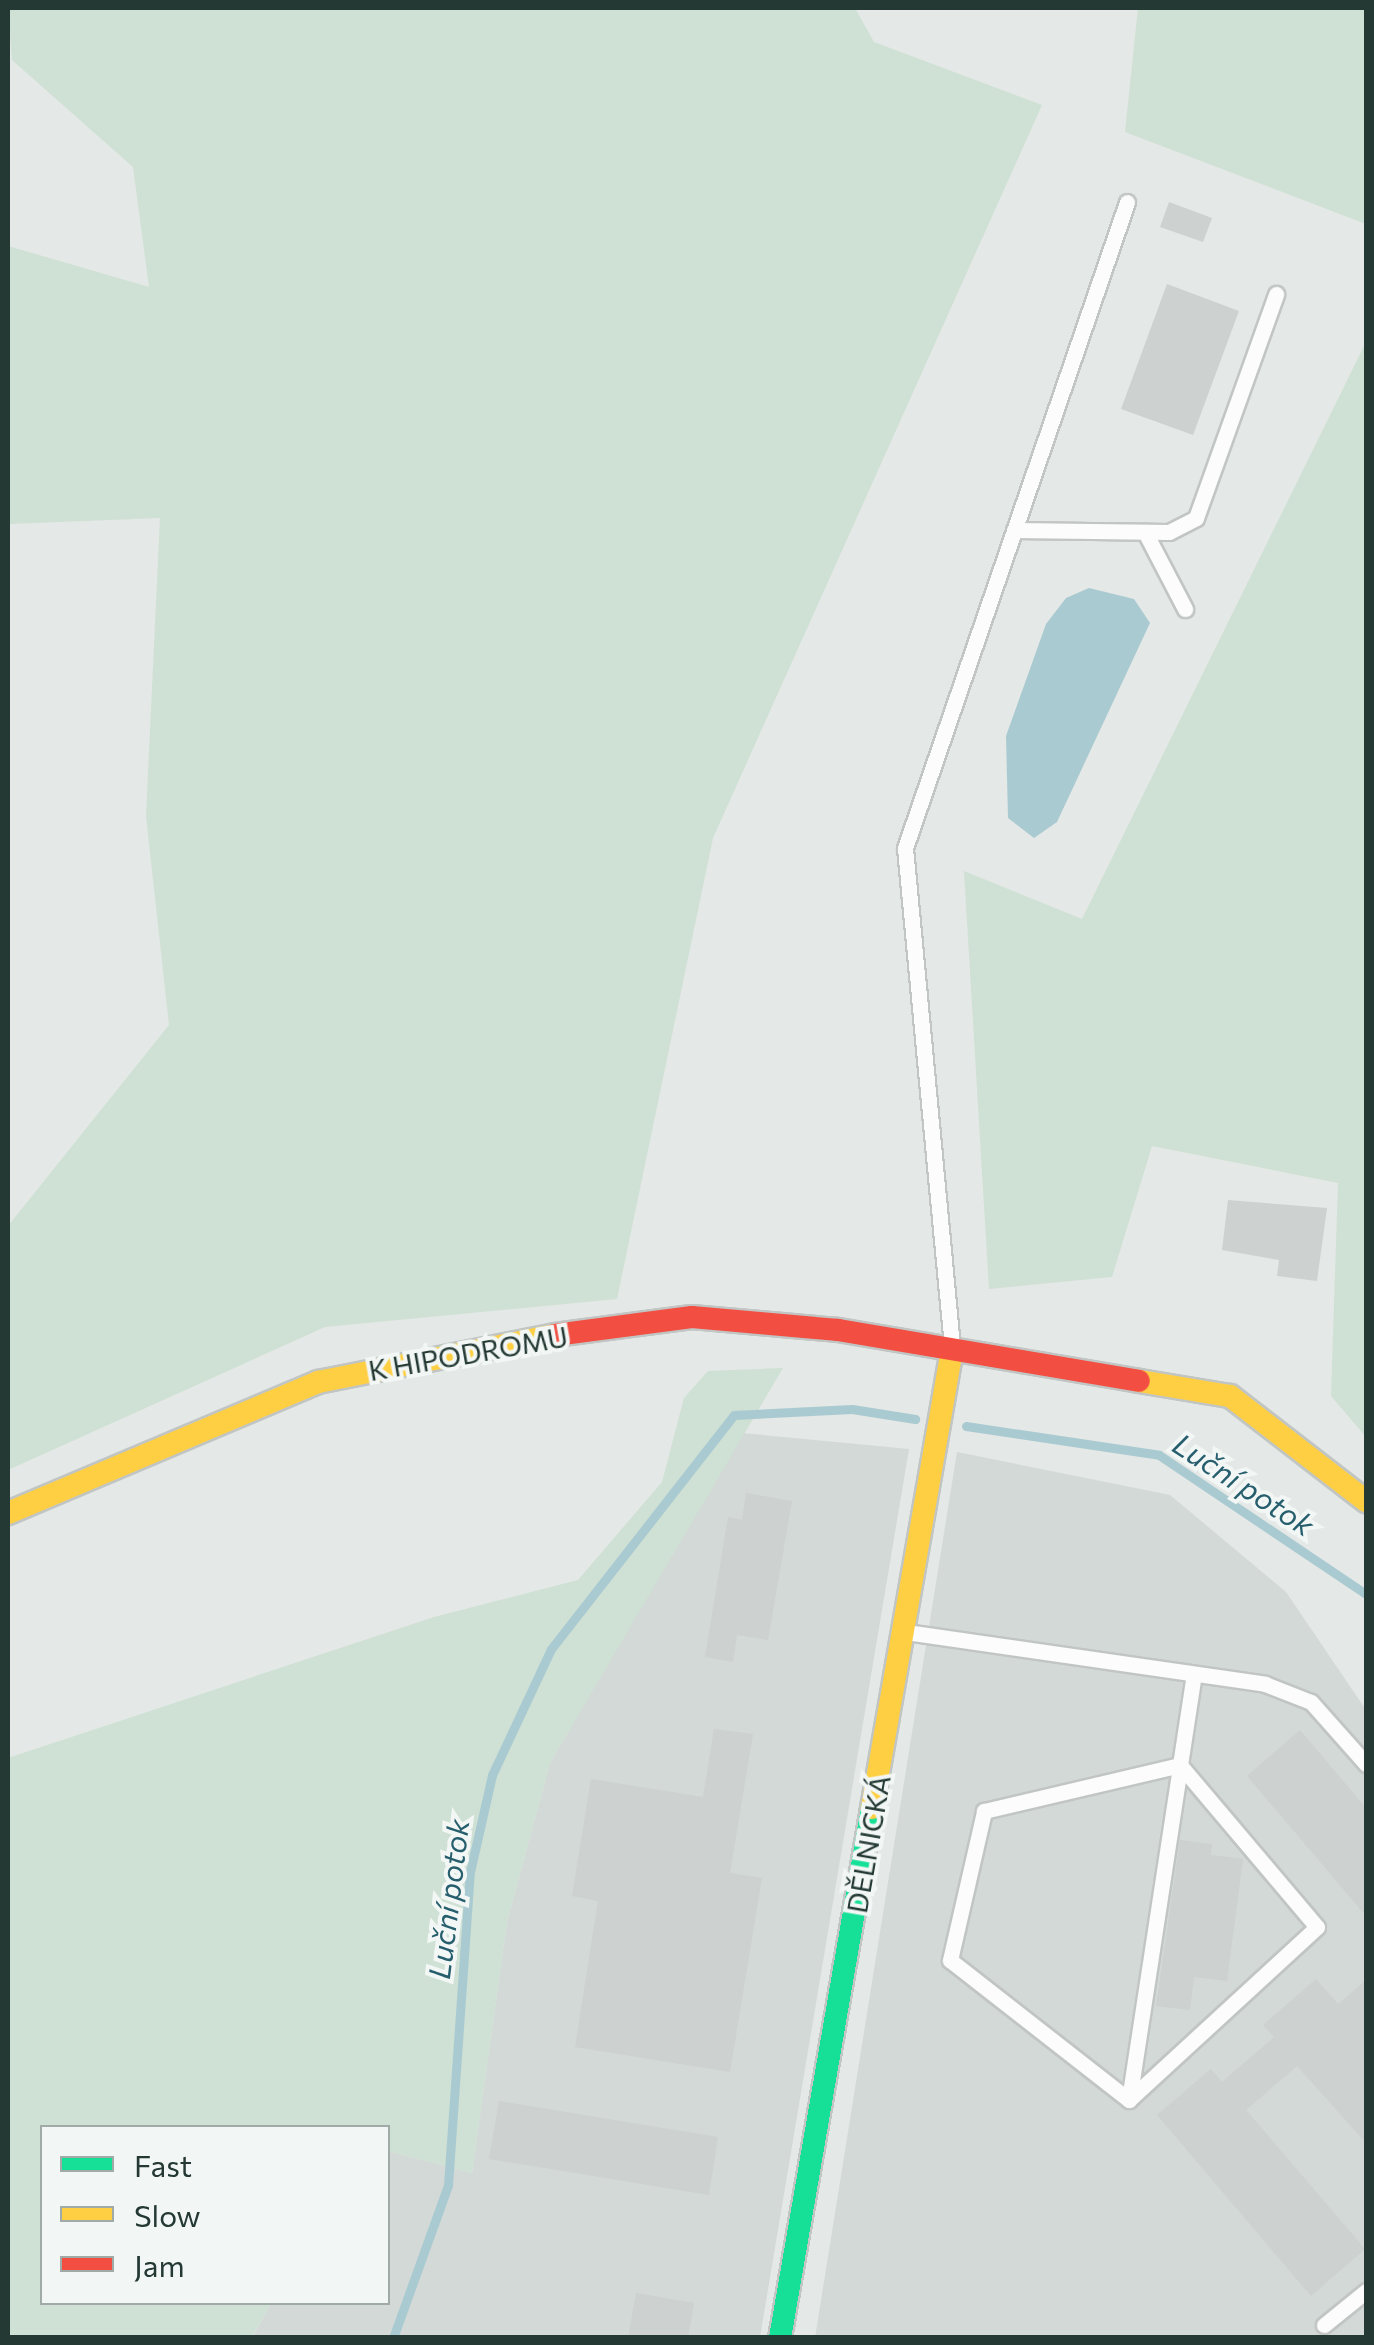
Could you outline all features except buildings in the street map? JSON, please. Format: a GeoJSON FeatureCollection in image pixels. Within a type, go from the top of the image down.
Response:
{"type":"FeatureCollection","features":[{"type":"Feature","properties":{"kind":"street","name":"K HIPODROMU"},"geometry":{"type":"LineString","coordinates":[[8,1513],[318,1382],[485,1344],[692,1317],[838,1330],[1230,1396],[1366,1500]]}},
{"type":"Feature","properties":{"kind":"street","name":"DĚLNICKÁ"},"geometry":{"type":"LineString","coordinates":[[780,2338],[906,1632],[952,1350]]}},
{"type":"Feature","properties":{"kind":"lane"},"geometry":{"type":"LineString","coordinates":[[952,1350],[905,848],[1126,202]]}},
{"type":"Feature","properties":{"kind":"lane"},"geometry":{"type":"LineString","coordinates":[[1014,530],[1169,532],[1196,518],[1276,294]]}},
{"type":"Feature","properties":{"kind":"lane"},"geometry":{"type":"LineString","coordinates":[[1145,532],[1185,609]]}},
{"type":"Feature","properties":{"kind":"lane"},"geometry":{"type":"LineString","coordinates":[[906,1632],[1265,1684],[1311,1702],[1366,1764]]}},
{"type":"Feature","properties":{"kind":"lane"},"geometry":{"type":"LineString","coordinates":[[1129,2100],[1194,1674]]}},
{"type":"Feature","properties":{"kind":"lane"},"geometry":{"type":"LineString","coordinates":[[1129,2100],[1317,1926],[1180,1764]]}},
{"type":"Feature","properties":{"kind":"lane"},"geometry":{"type":"LineString","coordinates":[[1129,2100],[950,1960],[984,1811],[1180,1764]]}},
{"type":"Feature","properties":{"kind":"lane"},"geometry":{"type":"LineString","coordinates":[[1324,2325],[1366,2290]]}},
{"type":"Feature","properties":{"kind":"shaded area"},"geometry":{"type":"Polygon","coordinates":[[[742,1433],[909,1449],[760,2337],[252,2338],[270,2305],[390,2305],[390,2152],[472,2173],[507,1922],[550,1763],[742,1433]]]}},
{"type":"Feature","properties":{"kind":"shaded area"},"geometry":{"type":"Polygon","coordinates":[[[957,1452],[1170,1495],[1286,1592],[1366,1710],[1366,2337],[815,2338],[957,1452]]]}},
{"type":"Feature","properties":{"kind":"green space"},"geometry":{"type":"Polygon","coordinates":[[[8,8],[855,8],[874,42],[1042,105],[713,838],[617,1299],[325,1327],[8,1470],[8,1226],[169,1025],[146,816],[160,518],[8,524],[8,246],[149,287],[133,167],[12,60],[8,8]]]}},
{"type":"Feature","properties":{"kind":"green space"},"geometry":{"type":"Polygon","coordinates":[[[1138,8],[1366,8],[1366,224],[1125,132],[1138,8]]]}},
{"type":"Feature","properties":{"kind":"green space"},"geometry":{"type":"Polygon","coordinates":[[[1366,342],[1366,1437],[1331,1396],[1338,1183],[1152,1146],[1112,1277],[989,1289],[964,871],[1082,919],[1366,342]]]}},
{"type":"Feature","properties":{"kind":"green space"},"geometry":{"type":"Polygon","coordinates":[[[783,1368],[550,1763],[507,1922],[472,2173],[390,2152],[390,2125],[40,2125],[40,2305],[270,2305],[252,2337],[8,2337],[8,1758],[434,1617],[578,1580],[662,1482],[684,1398],[708,1371],[783,1368]]]}},
{"type":"Feature","properties":{"kind":"water"},"geometry":{"type":"Polygon","coordinates":[[[1089,588],[1134,599],[1150,623],[1057,822],[1034,838],[1008,818],[1006,736],[1046,624],[1066,598],[1089,588]]]}},
{"type":"Feature","properties":{"kind":"waterway","name":"Luční potok"},"geometry":{"type":"LineString","coordinates":[[393,2338],[448,2185],[470,1872],[492,1775],[551,1649],[734,1415],[852,1409],[915,1419]]}},
{"type":"Feature","properties":{"kind":"waterway","name":"Luční potok"},"geometry":{"type":"LineString","coordinates":[[966,1426],[1159,1455],[1366,1594]]}},
{"type":"Feature","properties":{"kind":"traffic: fast"},"geometry":{"type":"LineString","coordinates":[[780,2338],[872,1808]]}},
{"type":"Feature","properties":{"kind":"traffic: slow"},"geometry":{"type":"LineString","coordinates":[[8,1513],[318,1382],[555,1335]]}},
{"type":"Feature","properties":{"kind":"traffic: slow"},"geometry":{"type":"LineString","coordinates":[[872,1808],[952,1350]]}},
{"type":"Feature","properties":{"kind":"traffic: slow"},"geometry":{"type":"LineString","coordinates":[[1139,1381],[1230,1396],[1366,1501]]}},
{"type":"Feature","properties":{"kind":"traffic: jam"},"geometry":{"type":"LineString","coordinates":[[555,1335],[692,1317],[838,1330],[1139,1381]]}}]}
